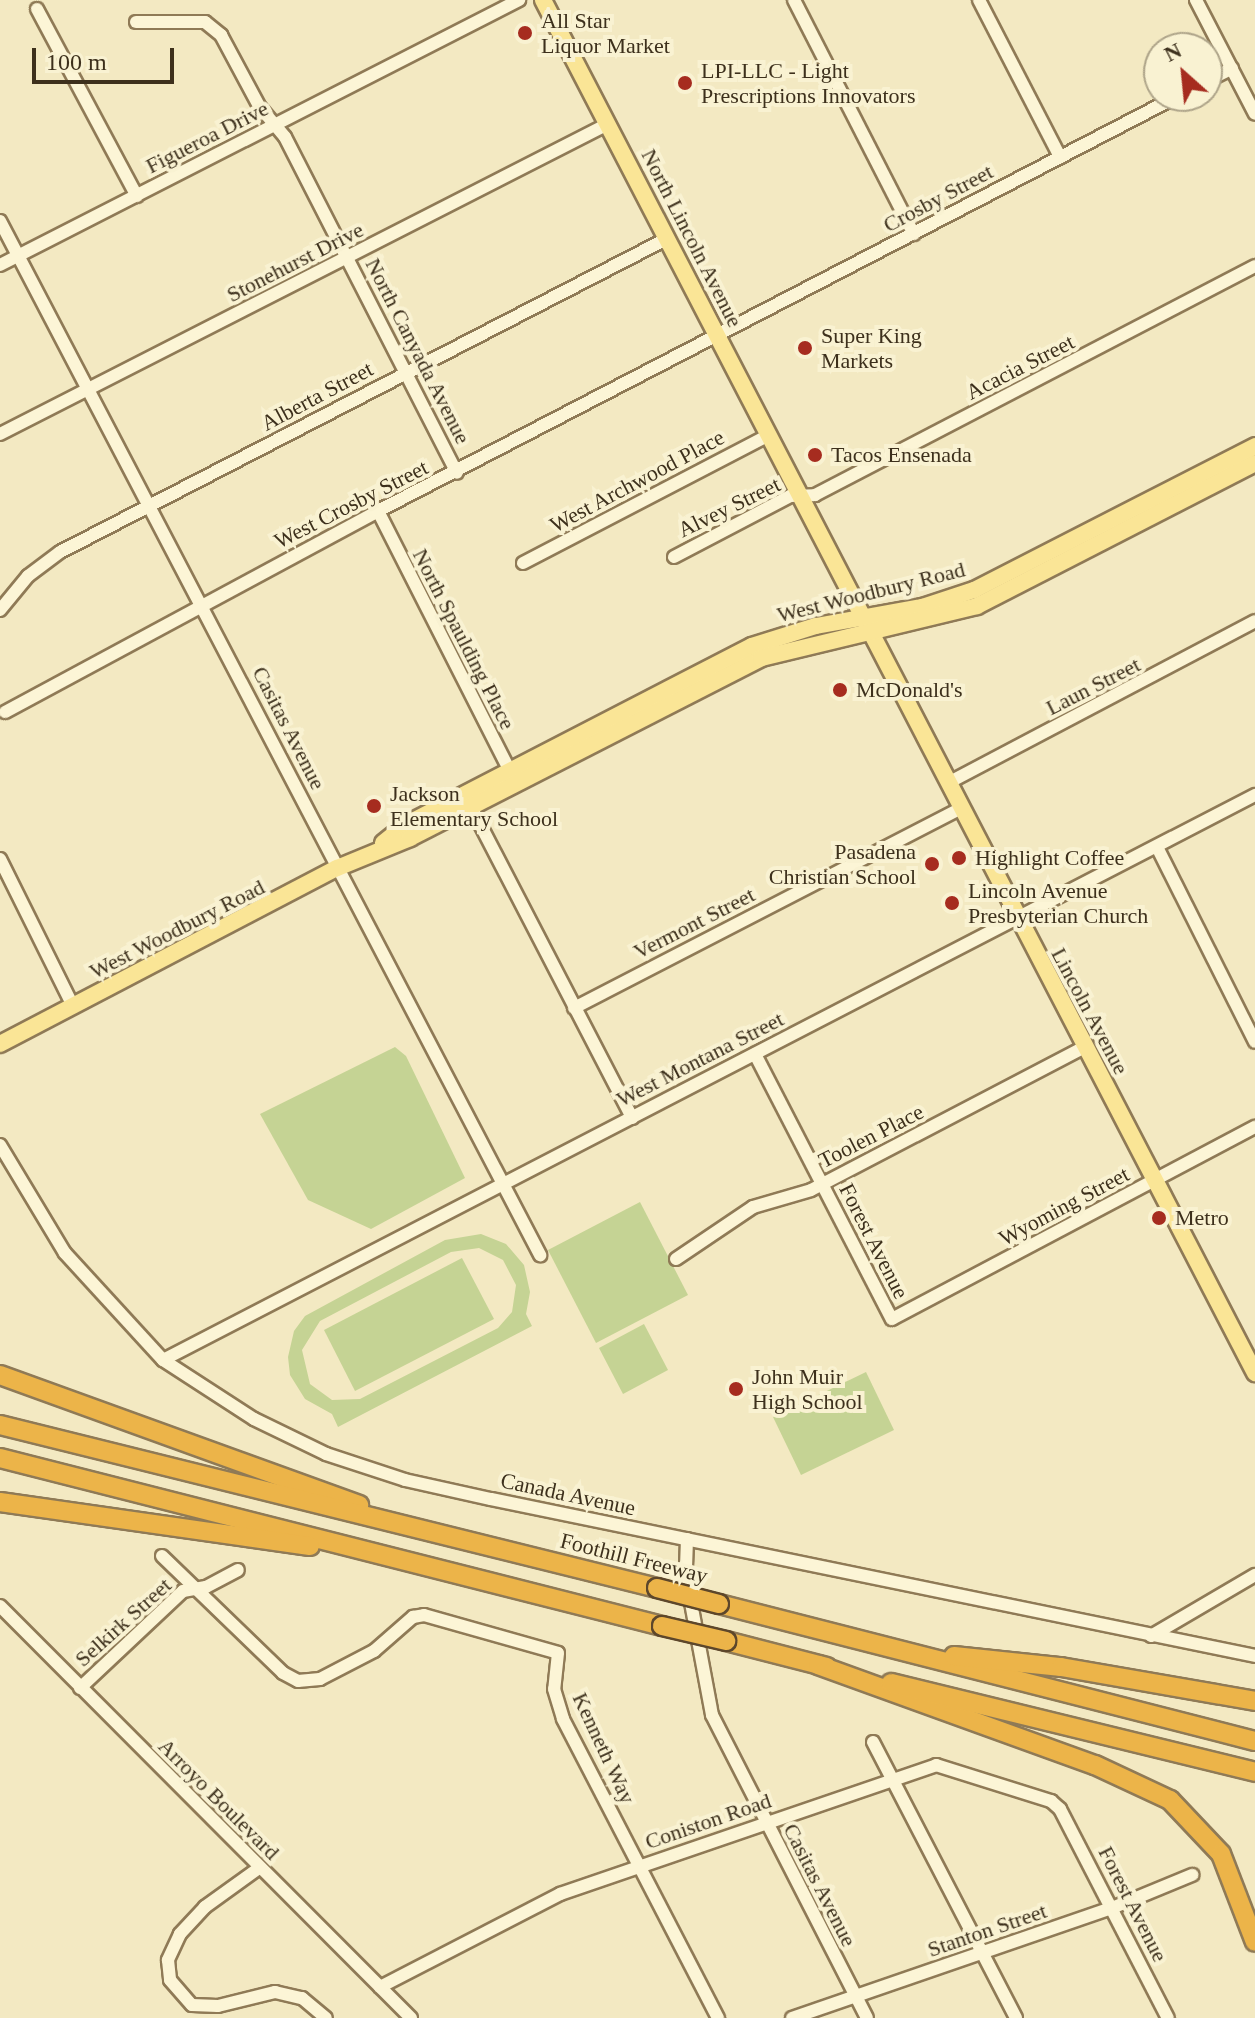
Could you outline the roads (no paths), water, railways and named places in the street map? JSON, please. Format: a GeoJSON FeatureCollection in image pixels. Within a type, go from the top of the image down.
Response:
{"type":"FeatureCollection","features":[{"type":"Feature","properties":{"kind":"highway"},"geometry":{"type":"LineString","coordinates":[[0,1375],[433,1533]]}},
{"type":"Feature","properties":{"kind":"highway","name":"Foothill Freeway"},"geometry":{"type":"LineString","coordinates":[[0,1425],[1255,1741]]}},
{"type":"Feature","properties":{"kind":"highway"},"geometry":{"type":"LineString","coordinates":[[0,1458],[1255,1772]]}},
{"type":"Feature","properties":{"kind":"highway"},"geometry":{"type":"LineString","coordinates":[[0,1502],[403,1559]]}},
{"type":"Feature","properties":{"kind":"highway"},"geometry":{"type":"LineString","coordinates":[[895,1650],[1061,1667],[1255,1701]]}},
{"type":"Feature","properties":{"kind":"highway"},"geometry":{"type":"LineString","coordinates":[[818,1665],[1095,1765],[1170,1800],[1221,1854],[1255,1942]]}},
{"type":"Feature","properties":{"kind":"main road","name":"North Lincoln Avenue"},"geometry":{"type":"LineString","coordinates":[[543,0],[802,496]]}},
{"type":"Feature","properties":{"kind":"main road","name":"West Woodbury Road"},"geometry":{"type":"LineString","coordinates":[[0,1044],[514,777],[761,658],[995,581],[1255,446]]}},
{"type":"Feature","properties":{"kind":"main road","name":"West Woodbury Road"},"geometry":{"type":"LineString","coordinates":[[868,625],[947,616],[1003,595],[1255,463]]}},
{"type":"Feature","properties":{"kind":"main road","name":"Lincoln Avenue"},"geometry":{"type":"LineString","coordinates":[[802,496],[1017,918],[1255,1373]]}},
{"type":"Feature","properties":{"kind":"street","name":"Figueroa Drive"},"geometry":{"type":"LineString","coordinates":[[0,265],[519,0]]}},
{"type":"Feature","properties":{"kind":"street"},"geometry":{"type":"LineString","coordinates":[[794,0],[914,234]]}},
{"type":"Feature","properties":{"kind":"street"},"geometry":{"type":"LineString","coordinates":[[979,0],[1060,157]]}},
{"type":"Feature","properties":{"kind":"street"},"geometry":{"type":"LineString","coordinates":[[1196,0],[1255,114]]}},
{"type":"Feature","properties":{"kind":"street"},"geometry":{"type":"LineString","coordinates":[[37,9],[137,196]]}},
{"type":"Feature","properties":{"kind":"street","name":"North Canyada Avenue"},"geometry":{"type":"LineString","coordinates":[[136,22],[205,22],[221,35],[348,258],[457,473]]}},
{"type":"Feature","properties":{"kind":"street"},"geometry":{"type":"LineString","coordinates":[[1223,73],[1232,68]]}},
{"type":"Feature","properties":{"kind":"street","name":"Crosby Street"},"geometry":{"type":"LineString","coordinates":[[718,337],[1147,112]]}},
{"type":"Feature","properties":{"kind":"street","name":"Stonehurst Drive"},"geometry":{"type":"LineString","coordinates":[[0,434],[608,124]]}},
{"type":"Feature","properties":{"kind":"street","name":"Casitas Avenue"},"geometry":{"type":"LineString","coordinates":[[0,221],[540,1255]]}},
{"type":"Feature","properties":{"kind":"street","name":"Alberta Street"},"geometry":{"type":"LineString","coordinates":[[0,610],[43,563],[668,238]]}},
{"type":"Feature","properties":{"kind":"street","name":"Acacia Street"},"geometry":{"type":"LineString","coordinates":[[802,496],[817,494],[1255,266]]}},
{"type":"Feature","properties":{"kind":"street","name":"West Crosby Street"},"geometry":{"type":"LineString","coordinates":[[5,712],[378,511],[718,337]]}},
{"type":"Feature","properties":{"kind":"street","name":"West Archwood Place"},"geometry":{"type":"LineString","coordinates":[[523,563],[769,435]]}},
{"type":"Feature","properties":{"kind":"street","name":"Alvey Street"},"geometry":{"type":"LineString","coordinates":[[674,557],[790,496],[802,496]]}},
{"type":"Feature","properties":{"kind":"street","name":"North Spaulding Place"},"geometry":{"type":"LineString","coordinates":[[378,511],[514,777]]}},
{"type":"Feature","properties":{"kind":"street","name":"Laun Street"},"geometry":{"type":"LineString","coordinates":[[948,783],[1255,621]]}},
{"type":"Feature","properties":{"kind":"street","name":"West Montana Street"},"geometry":{"type":"LineString","coordinates":[[163,1360],[1255,795]]}},
{"type":"Feature","properties":{"kind":"street"},"geometry":{"type":"LineString","coordinates":[[468,801],[632,1118]]}},
{"type":"Feature","properties":{"kind":"street","name":"Vermont Street"},"geometry":{"type":"LineString","coordinates":[[574,1008],[961,808]]}},
{"type":"Feature","properties":{"kind":"street"},"geometry":{"type":"LineString","coordinates":[[1157,847],[1255,1042]]}},
{"type":"Feature","properties":{"kind":"street"},"geometry":{"type":"LineString","coordinates":[[0,859],[73,1006]]}},
{"type":"Feature","properties":{"kind":"street","name":"Toolen Place"},"geometry":{"type":"LineString","coordinates":[[676,1259],[726,1221],[822,1183],[1085,1047]]}},
{"type":"Feature","properties":{"kind":"street","name":"Forest Avenue"},"geometry":{"type":"LineString","coordinates":[[755,1054],[892,1319]]}},
{"type":"Feature","properties":{"kind":"street","name":"Wyoming Street"},"geometry":{"type":"LineString","coordinates":[[892,1319],[1255,1127]]}},
{"type":"Feature","properties":{"kind":"street","name":"Canada Avenue"},"geometry":{"type":"LineString","coordinates":[[0,1145],[65,1253],[163,1360],[254,1419],[361,1467],[687,1539],[1255,1656]]}},
{"type":"Feature","properties":{"kind":"street","name":"Casitas Avenue"},"geometry":{"type":"LineString","coordinates":[[687,1539],[686,1576],[712,1715],[867,2018]]}},
{"type":"Feature","properties":{"kind":"street","name":"Kenneth Way"},"geometry":{"type":"LineString","coordinates":[[162,1556],[298,1681],[320,1679],[374,1651],[413,1617],[424,1615],[558,1653],[554,1689],[563,1719],[718,2018]]}},
{"type":"Feature","properties":{"kind":"street","name":"Selkirk Street"},"geometry":{"type":"LineString","coordinates":[[80,1688],[183,1591],[206,1587],[238,1570]]}},
{"type":"Feature","properties":{"kind":"street"},"geometry":{"type":"LineString","coordinates":[[1151,1636],[1255,1575]]}},
{"type":"Feature","properties":{"kind":"street","name":"Arroyo Boulevard"},"geometry":{"type":"LineString","coordinates":[[0,1606],[411,2018]]}},
{"type":"Feature","properties":{"kind":"street"},"geometry":{"type":"LineString","coordinates":[[873,1742],[1016,2018]]}},
{"type":"Feature","properties":{"kind":"street","name":"Coniston Road"},"geometry":{"type":"LineString","coordinates":[[380,1987],[560,1894],[936,1765],[1051,1801],[1060,1809]]}},
{"type":"Feature","properties":{"kind":"street","name":"Forest Avenue"},"geometry":{"type":"LineString","coordinates":[[1060,1809],[1168,2018]]}},
{"type":"Feature","properties":{"kind":"street"},"geometry":{"type":"LineString","coordinates":[[259,1868],[191,1920],[168,1960],[170,1980],[192,2005],[218,2006],[275,1992],[302,1998],[326,2018]]}},
{"type":"Feature","properties":{"kind":"street","name":"Stanton Street"},"geometry":{"type":"LineString","coordinates":[[792,2018],[1112,1908],[1192,1875]]}},
{"type":"Feature","properties":{"kind":"place","name":"All Star Liquor Market"},"geometry":{"type":"Point","coordinates":[525,33]}},
{"type":"Feature","properties":{"kind":"place","name":"LPI-LLC - Light Prescriptions Innovators"},"geometry":{"type":"Point","coordinates":[685,83]}},
{"type":"Feature","properties":{"kind":"place","name":"Super King Markets"},"geometry":{"type":"Point","coordinates":[805,348]}},
{"type":"Feature","properties":{"kind":"place","name":"Tacos Ensenada"},"geometry":{"type":"Point","coordinates":[815,455]}},
{"type":"Feature","properties":{"kind":"place","name":"McDonald's"},"geometry":{"type":"Point","coordinates":[840,690]}},
{"type":"Feature","properties":{"kind":"place","name":"Jackson Elementary School"},"geometry":{"type":"Point","coordinates":[374,806]}},
{"type":"Feature","properties":{"kind":"place","name":"Highlight Coffee"},"geometry":{"type":"Point","coordinates":[959,858]}},
{"type":"Feature","properties":{"kind":"place","name":"Pasadena Christian School"},"geometry":{"type":"Point","coordinates":[932,864]}},
{"type":"Feature","properties":{"kind":"place","name":"Lincoln Avenue Presbyterian Church"},"geometry":{"type":"Point","coordinates":[952,903]}},
{"type":"Feature","properties":{"kind":"place","name":"Metro"},"geometry":{"type":"Point","coordinates":[1159,1218]}},
{"type":"Feature","properties":{"kind":"place","name":"John Muir High School"},"geometry":{"type":"Point","coordinates":[736,1389]}}]}
